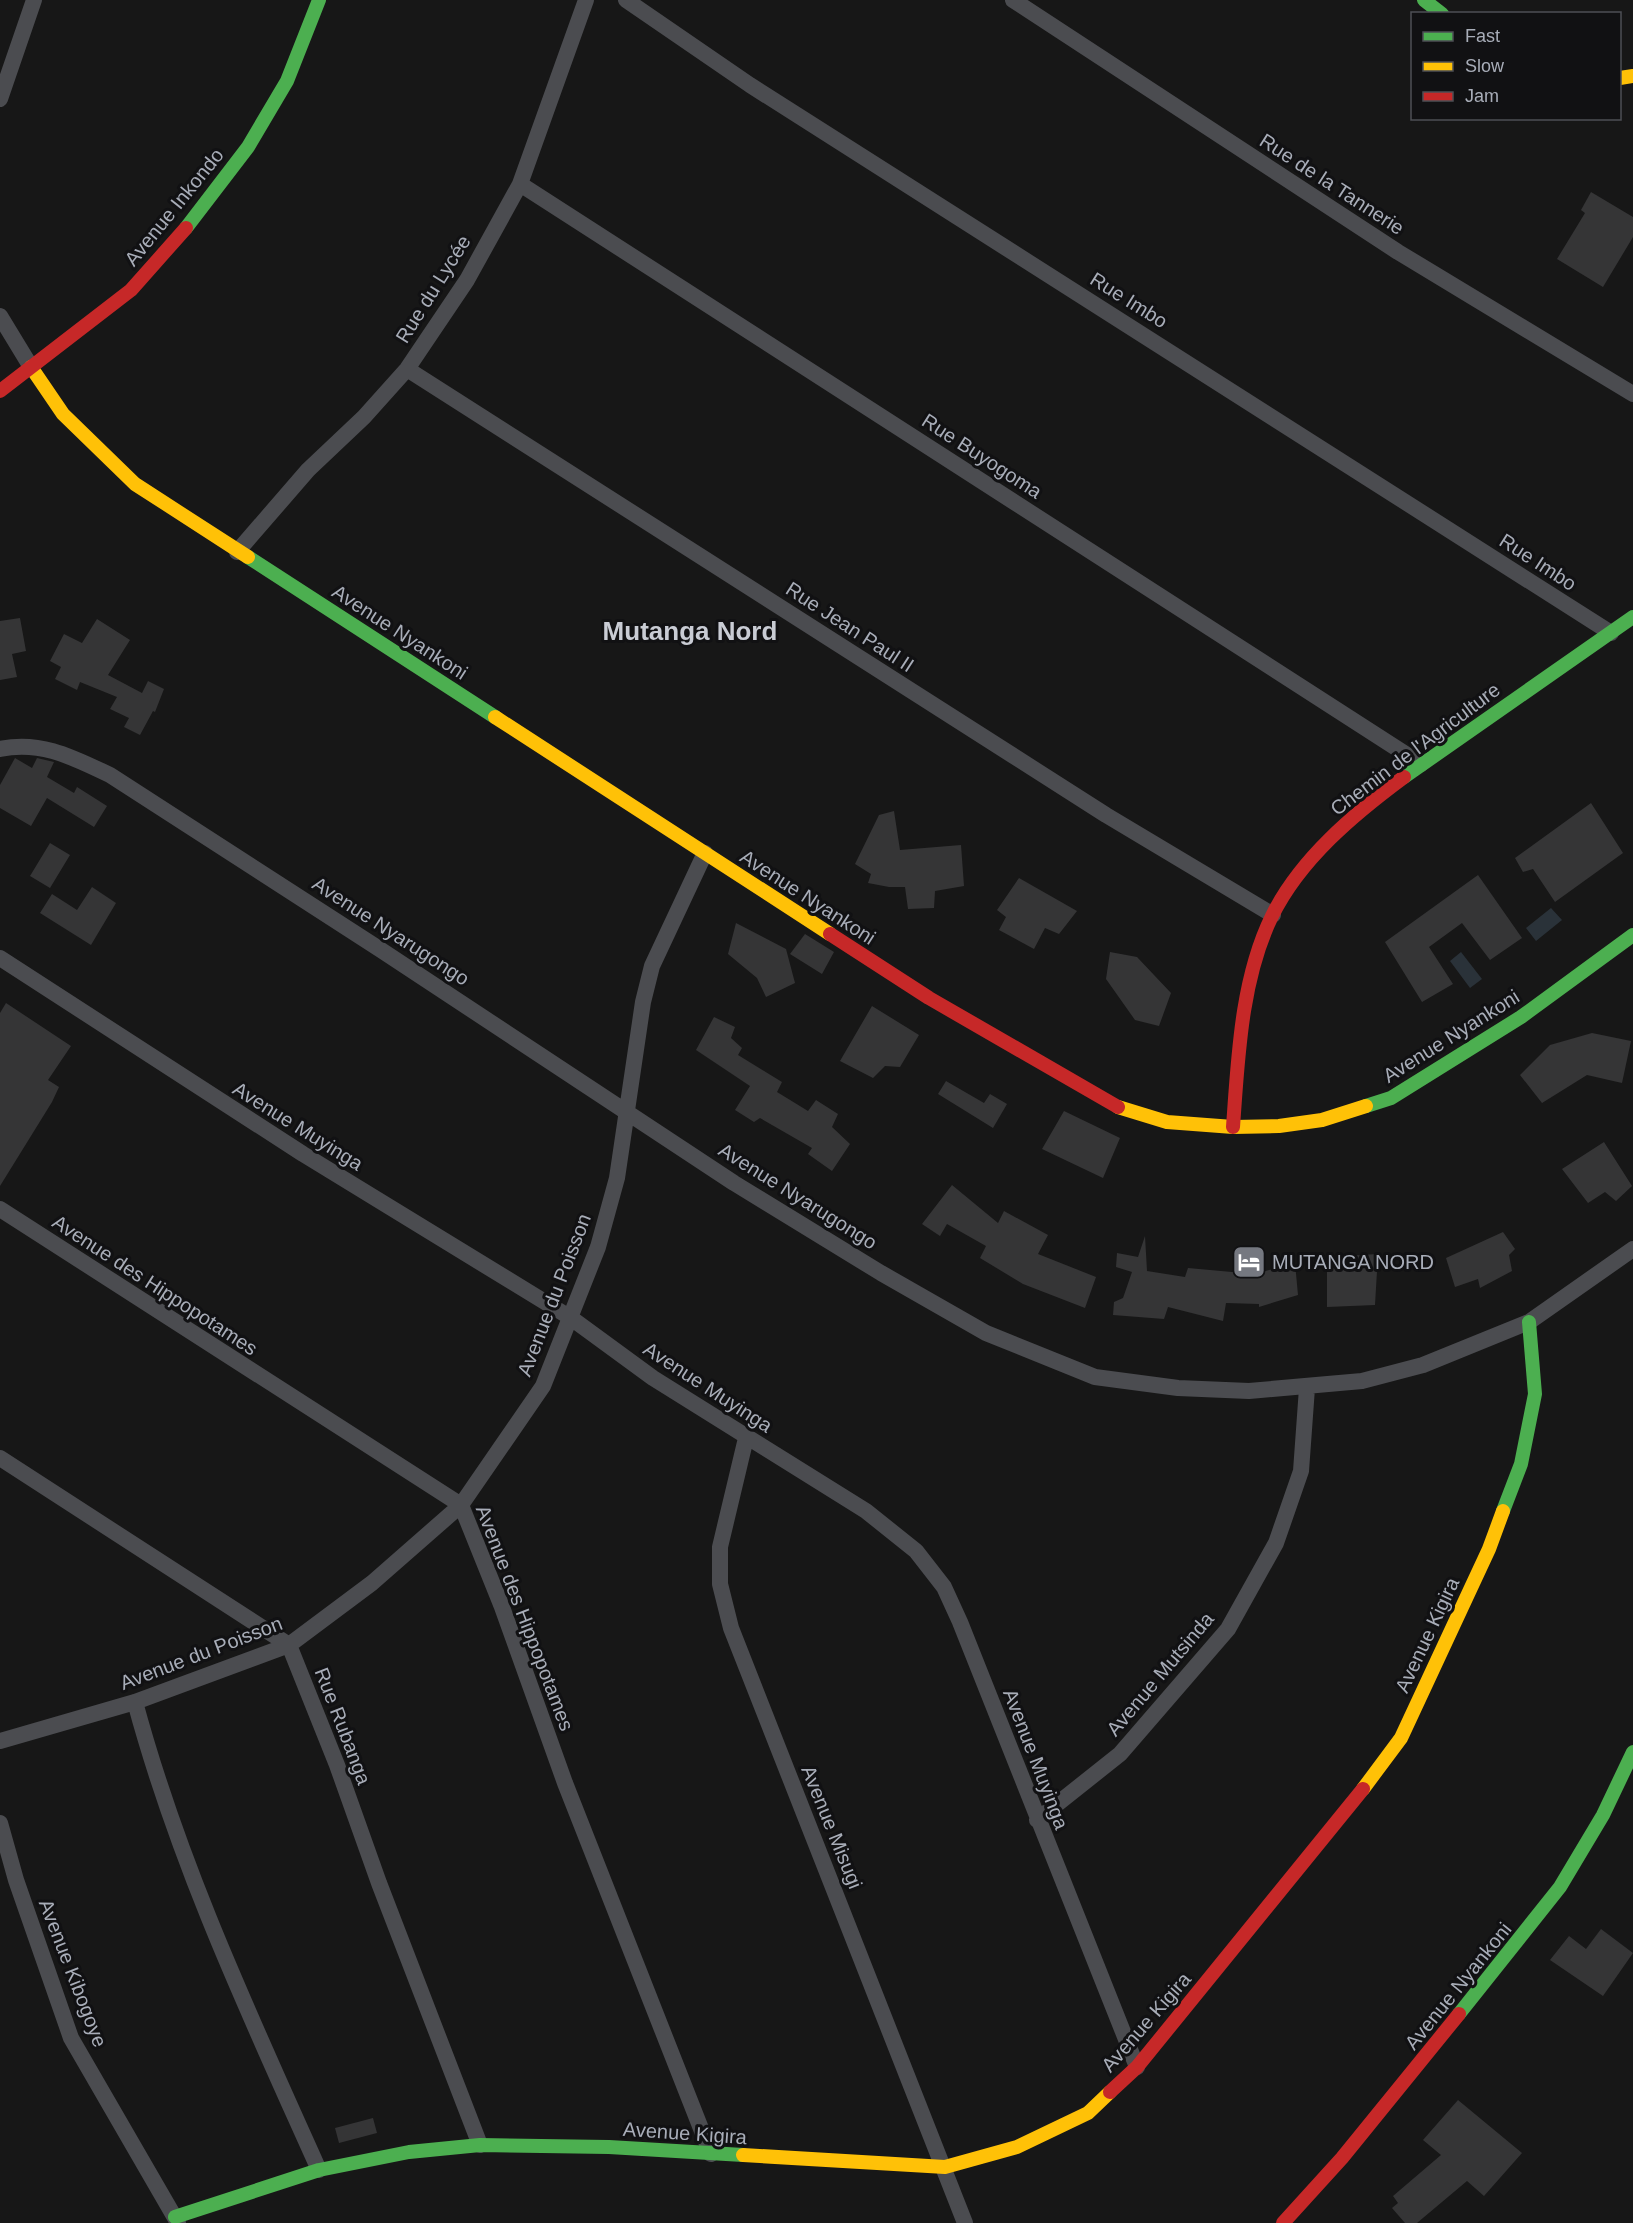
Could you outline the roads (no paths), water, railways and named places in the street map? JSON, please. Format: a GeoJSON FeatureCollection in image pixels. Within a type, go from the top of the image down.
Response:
{"type":"FeatureCollection","features":[{"type":"Feature","properties":{"kind":"street"},"geometry":{"type":"LineString","coordinates":[[0,99],[34,0]]}},
{"type":"Feature","properties":{"kind":"street","name":"Avenue Inkondo"},"geometry":{"type":"LineString","coordinates":[[0,391],[131,290],[195,217],[248,147],[287,81],[319,0]]}},
{"type":"Feature","properties":{"kind":"street","name":"Rue du Lycée"},"geometry":{"type":"LineString","coordinates":[[237,552],[308,470],[364,417],[407,369],[467,280],[520,184],[586,0]]}},
{"type":"Feature","properties":{"kind":"street","name":"Rue Imbo"},"geometry":{"type":"LineString","coordinates":[[626,0],[750,85],[1611,633]]}},
{"type":"Feature","properties":{"kind":"street","name":"Rue de la Tannerie"},"geometry":{"type":"LineString","coordinates":[[1014,0],[1398,252],[1633,394]]}},
{"type":"Feature","properties":{"kind":"street"},"geometry":{"type":"LineString","coordinates":[[1424,0],[1439,12]]}},
{"type":"Feature","properties":{"kind":"street","name":"Rue Buyogoma"},"geometry":{"type":"LineString","coordinates":[[520,184],[1421,764]]}},
{"type":"Feature","properties":{"kind":"street"},"geometry":{"type":"LineString","coordinates":[[0,316],[31,367]]}},
{"type":"Feature","properties":{"kind":"street","name":"Avenue Nyankoni"},"geometry":{"type":"LineString","coordinates":[[31,367],[63,414],[135,484],[929,998],[1114,1106],[1167,1122],[1233,1127],[1279,1126],[1322,1120],[1390,1098],[1521,1017],[1633,935]]}},
{"type":"Feature","properties":{"kind":"street","name":"Rue Jean Paul II"},"geometry":{"type":"LineString","coordinates":[[407,369],[1106,815],[1273,915]]}},
{"type":"Feature","properties":{"kind":"street","name":"Chemin de l'Agriculture"},"geometry":{"type":"LineString","coordinates":[[1233,1127],[1237,1066],[1244,1016],[1255,966],[1273,915],[1323,846],[1356,815],[1421,764],[1633,617]]}},
{"type":"Feature","properties":{"kind":"street","name":"Avenue Nyarugongo"},"geometry":{"type":"LineString","coordinates":[[0,749],[48,748],[69,755],[110,776],[629,1112],[734,1183],[881,1273],[986,1333],[1095,1377],[1178,1388],[1249,1391],[1307,1388],[1362,1381],[1424,1365],[1529,1322],[1633,1249]]}},
{"type":"Feature","properties":{"kind":"street","name":"Avenue du Poisson"},"geometry":{"type":"LineString","coordinates":[[0,1741],[135,1702],[289,1645],[372,1583],[460,1505],[543,1386],[598,1247],[617,1178],[629,1112],[643,1002],[652,966],[705,853]]}},
{"type":"Feature","properties":{"kind":"street","name":"Avenue Muyinga"},"geometry":{"type":"LineString","coordinates":[[0,958],[303,1154],[571,1318],[653,1378],[866,1511],[916,1551],[944,1587],[1137,2067]]}},
{"type":"Feature","properties":{"kind":"street","name":"Avenue des Hippopotames"},"geometry":{"type":"LineString","coordinates":[[0,1209],[460,1505],[502,1607],[565,1784],[711,2154]]}},
{"type":"Feature","properties":{"kind":"street","name":"Avenue Kigira"},"geometry":{"type":"LineString","coordinates":[[177,2220],[319,2170],[409,2152],[480,2145],[609,2147],[945,2167],[1017,2147],[1088,2113],[1137,2067],[1340,1821],[1401,1738],[1489,1549],[1521,1464],[1535,1394],[1529,1322]]}},
{"type":"Feature","properties":{"kind":"street","name":"Avenue Mutsinda"},"geometry":{"type":"LineString","coordinates":[[1037,1820],[1120,1754],[1228,1629],[1276,1543],[1301,1471],[1307,1388]]}},
{"type":"Feature","properties":{"kind":"street","name":"Avenue Misugi"},"geometry":{"type":"LineString","coordinates":[[746,1438],[720,1547],[720,1584],[731,1628],[945,2167],[965,2223]]}},
{"type":"Feature","properties":{"kind":"street"},"geometry":{"type":"LineString","coordinates":[[0,1458],[289,1645]]}},
{"type":"Feature","properties":{"kind":"street","name":"Rue Rubanga"},"geometry":{"type":"LineString","coordinates":[[289,1645],[338,1765],[379,1883],[480,2145]]}},
{"type":"Feature","properties":{"kind":"street"},"geometry":{"type":"LineString","coordinates":[[135,1702],[155,1775],[200,1899],[235,1986],[319,2170]]}},
{"type":"Feature","properties":{"kind":"street","name":"Avenue Nyankoni"},"geometry":{"type":"LineString","coordinates":[[1283,2223],[1400,2088],[1508,1956],[1560,1887],[1603,1815],[1633,1752]]}},
{"type":"Feature","properties":{"kind":"street","name":"Avenue Kibogoye"},"geometry":{"type":"LineString","coordinates":[[0,1823],[27,1914],[71,2038],[177,2220]]}},
{"type":"Feature","properties":{"kind":"place","name":"MUTANGA NORD"},"geometry":{"type":"Point","coordinates":[1249,1262]}},
{"type":"Feature","properties":{"kind":"district","name":"Mutanga Nord"},"geometry":{"type":"Point","coordinates":[690,631]}}]}
